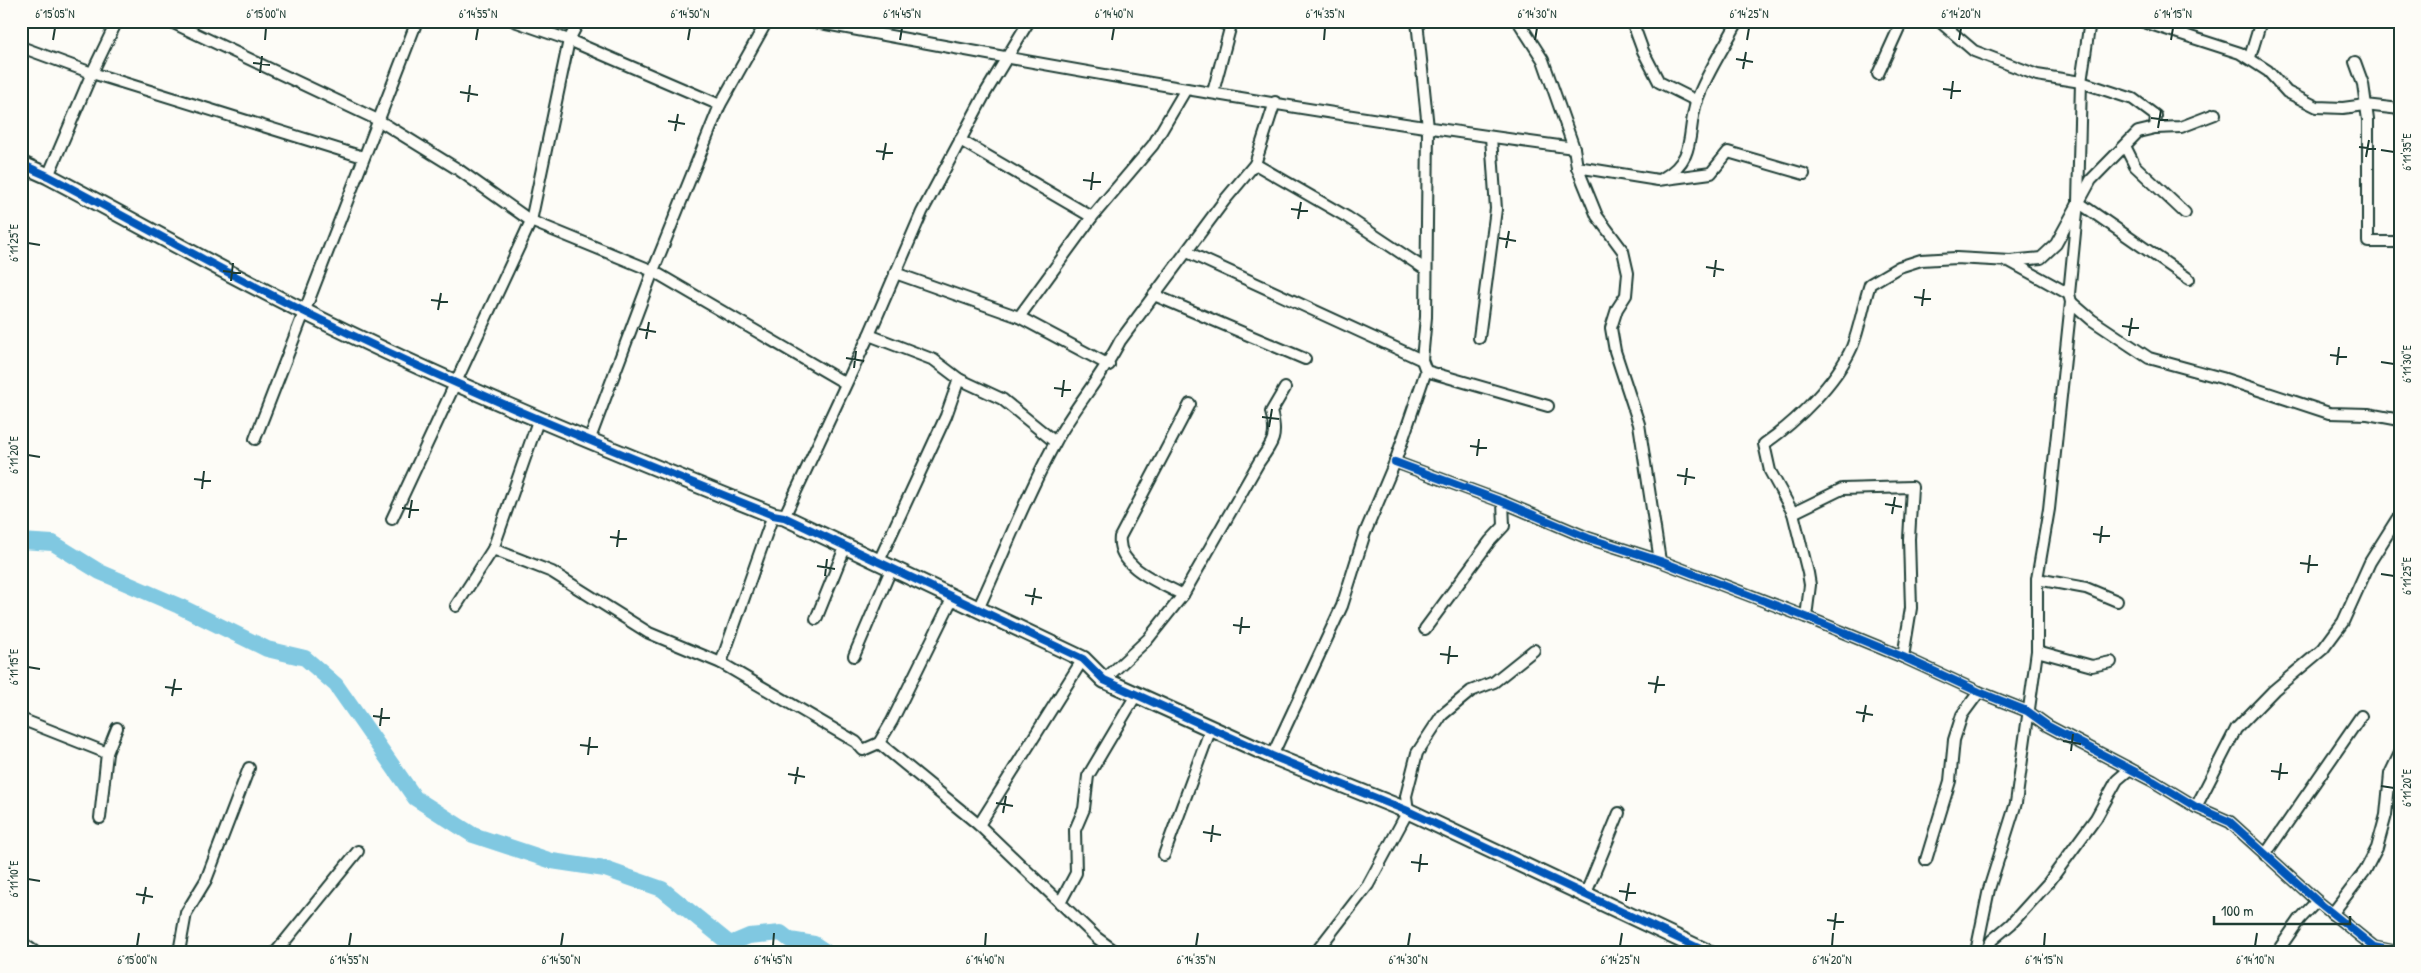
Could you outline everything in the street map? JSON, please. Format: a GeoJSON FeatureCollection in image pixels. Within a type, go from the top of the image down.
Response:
{"type":"FeatureCollection","features":[{"type":"Feature","properties":{"kind":"street"},"geometry":{"type":"LineString","coordinates":[[48,176],[92,73],[117,21]]}},
{"type":"Feature","properties":{"kind":"street"},"geometry":{"type":"LineString","coordinates":[[169,21],[378,120],[459,170],[531,220],[653,271],[845,383]]}},
{"type":"Feature","properties":{"kind":"street"},"geometry":{"type":"LineString","coordinates":[[255,438],[417,21]]}},
{"type":"Feature","properties":{"kind":"street"},"geometry":{"type":"LineString","coordinates":[[514,21],[569,40],[720,105]]}},
{"type":"Feature","properties":{"kind":"street"},"geometry":{"type":"LineString","coordinates":[[392,519],[531,220],[569,40],[579,21]]}},
{"type":"Feature","properties":{"kind":"street"},"geometry":{"type":"LineString","coordinates":[[589,441],[653,271],[720,105],[767,21]]}},
{"type":"Feature","properties":{"kind":"street"},"geometry":{"type":"LineString","coordinates":[[810,21],[1005,58],[1186,89],[1428,128],[1574,148]]}},
{"type":"Feature","properties":{"kind":"street"},"geometry":{"type":"LineString","coordinates":[[721,662],[779,516],[869,335],[922,212],[1005,58],[1029,21]]}},
{"type":"Feature","properties":{"kind":"street"},"geometry":{"type":"LineString","coordinates":[[1213,92],[1231,24],[1216,21]]}},
{"type":"Feature","properties":{"kind":"street"},"geometry":{"type":"LineString","coordinates":[[1272,756],[1342,606],[1365,532],[1395,462],[1426,371],[1422,360],[1426,317],[1425,269],[1429,212],[1428,128],[1417,21]]}},
{"type":"Feature","properties":{"kind":"street"},"geometry":{"type":"LineString","coordinates":[[1518,21],[1543,60],[1574,148],[1577,167],[1597,216],[1623,251],[1628,273],[1626,295],[1617,309],[1611,328],[1615,351],[1639,424],[1660,561]]}},
{"type":"Feature","properties":{"kind":"street"},"geometry":{"type":"LineString","coordinates":[[1632,21],[1643,50],[1660,82],[1697,101]]}},
{"type":"Feature","properties":{"kind":"street"},"geometry":{"type":"LineString","coordinates":[[1658,180],[1678,169],[1692,138],[1697,101],[1738,21]]}},
{"type":"Feature","properties":{"kind":"street"},"geometry":{"type":"LineString","coordinates":[[1878,74],[1902,21]]}},
{"type":"Feature","properties":{"kind":"street"},"geometry":{"type":"LineString","coordinates":[[1939,21],[1974,52],[2037,75],[2080,82],[2133,99],[2156,116],[2155,128]]}},
{"type":"Feature","properties":{"kind":"street"},"geometry":{"type":"LineString","coordinates":[[1976,952],[1989,889],[2016,803],[2027,710],[2037,651],[2037,578],[2049,509],[2070,298],[2078,202],[2080,82],[2090,21]]}},
{"type":"Feature","properties":{"kind":"street"},"geometry":{"type":"LineString","coordinates":[[2141,21],[2250,57],[2268,71],[2287,92],[2317,107],[2343,108],[2365,105],[2400,109]]}},
{"type":"Feature","properties":{"kind":"street"},"geometry":{"type":"LineString","coordinates":[[2250,57],[2261,21]]}},
{"type":"Feature","properties":{"kind":"street"},"geometry":{"type":"LineString","coordinates":[[21,47],[92,73],[363,157]]}},
{"type":"Feature","properties":{"kind":"street"},"geometry":{"type":"LineString","coordinates":[[2355,62],[2363,84],[2368,120],[2368,242],[2400,242]]}},
{"type":"Feature","properties":{"kind":"street"},"geometry":{"type":"LineString","coordinates":[[1019,317],[1092,217],[1152,145],[1186,89]]}},
{"type":"Feature","properties":{"kind":"street"},"geometry":{"type":"LineString","coordinates":[[978,609],[1019,515],[1055,442],[1109,364],[1120,341],[1224,201],[1255,164],[1275,102]]}},
{"type":"Feature","properties":{"kind":"street"},"geometry":{"type":"LineString","coordinates":[[1806,617],[1810,585],[1793,513],[1770,471],[1764,444],[1788,427],[1835,374],[1851,348],[1870,284],[1899,268],[1921,260],[1956,258],[2010,261],[2041,258],[2056,244],[2091,180],[2138,132],[2155,128],[2181,127],[2215,114]]}},
{"type":"Feature","properties":{"kind":"street"},"geometry":{"type":"LineString","coordinates":[[1479,338],[1496,209],[1491,137]]}},
{"type":"Feature","properties":{"kind":"street"},"geometry":{"type":"LineString","coordinates":[[960,140],[1092,217]]}},
{"type":"Feature","properties":{"kind":"street"},"geometry":{"type":"LineString","coordinates":[[2124,146],[2135,166],[2184,214]]}},
{"type":"Feature","properties":{"kind":"street"},"geometry":{"type":"LineString","coordinates":[[1577,167],[1658,180],[1711,173],[1728,152],[1804,174]]}},
{"type":"Feature","properties":{"kind":"street"},"geometry":{"type":"LineString","coordinates":[[21,164],[48,176],[305,312],[455,383],[589,441],[779,516],[846,545],[1082,659],[1104,680],[1272,756],[1408,811],[1586,893],[1706,952]]}},
{"type":"Feature","properties":{"kind":"street"},"geometry":{"type":"LineString","coordinates":[[1255,164],[1347,217],[1425,269]]}},
{"type":"Feature","properties":{"kind":"street"},"geometry":{"type":"LineString","coordinates":[[2078,202],[2189,279]]}},
{"type":"Feature","properties":{"kind":"street"},"geometry":{"type":"LineString","coordinates":[[1187,252],[1422,360]]}},
{"type":"Feature","properties":{"kind":"street"},"geometry":{"type":"LineString","coordinates":[[2010,261],[2070,298],[2092,320],[2149,358],[2222,378],[2329,413],[2368,414],[2400,420]]}},
{"type":"Feature","properties":{"kind":"street"},"geometry":{"type":"LineString","coordinates":[[895,273],[1019,317],[1109,364]]}},
{"type":"Feature","properties":{"kind":"street"},"geometry":{"type":"LineString","coordinates":[[1154,295],[1305,359]]}},
{"type":"Feature","properties":{"kind":"street"},"geometry":{"type":"LineString","coordinates":[[869,335],[934,360],[959,379],[1002,399],[1055,442]]}},
{"type":"Feature","properties":{"kind":"street"},"geometry":{"type":"LineString","coordinates":[[1426,371],[1548,406]]}},
{"type":"Feature","properties":{"kind":"street"},"geometry":{"type":"LineString","coordinates":[[854,656],[886,564],[959,379]]}},
{"type":"Feature","properties":{"kind":"street"},"geometry":{"type":"LineString","coordinates":[[1104,680],[1148,639],[1183,595],[1259,462],[1273,442],[1275,427],[1271,412],[1285,388]]}},
{"type":"Feature","properties":{"kind":"street"},"geometry":{"type":"LineString","coordinates":[[1183,595],[1139,570],[1120,552],[1119,547],[1120,538],[1190,404]]}},
{"type":"Feature","properties":{"kind":"street"},"geometry":{"type":"LineString","coordinates":[[456,606],[493,549],[539,418]]}},
{"type":"Feature","properties":{"kind":"street"},"geometry":{"type":"LineString","coordinates":[[1395,462],[1503,502],[1588,538],[1660,561],[1806,617],[1904,657],[1979,692],[2027,710],[2048,726],[2130,769],[2196,807],[2230,822],[2317,901],[2374,948],[2399,951]]}},
{"type":"Feature","properties":{"kind":"street"},"geometry":{"type":"LineString","coordinates":[[1793,513],[1842,489],[1912,487],[1908,539],[1911,608],[1904,657]]}},
{"type":"Feature","properties":{"kind":"street"},"geometry":{"type":"LineString","coordinates":[[1425,628],[1490,540],[1504,526],[1503,502]]}},
{"type":"Feature","properties":{"kind":"street"},"geometry":{"type":"LineString","coordinates":[[2196,807],[2236,729],[2274,690],[2323,649],[2343,622],[2370,562],[2396,520]]}},
{"type":"Feature","properties":{"kind":"street"},"geometry":{"type":"LineString","coordinates":[[816,619],[846,545]]}},
{"type":"Feature","properties":{"kind":"street"},"geometry":{"type":"LineString","coordinates":[[493,549],[552,572],[649,633],[721,662],[856,742],[863,750],[879,743],[953,597]]}},
{"type":"Feature","properties":{"kind":"street"},"geometry":{"type":"LineString","coordinates":[[2037,578],[2086,588],[2117,601]]}},
{"type":"Feature","properties":{"kind":"street"},"geometry":{"type":"LineString","coordinates":[[1316,952],[1368,886],[1408,811],[1406,796],[1417,753],[1442,716],[1471,691],[1494,682],[1534,650]]}},
{"type":"Feature","properties":{"kind":"street"},"geometry":{"type":"LineString","coordinates":[[2037,651],[2092,666],[2111,662]]}},
{"type":"Feature","properties":{"kind":"street"},"geometry":{"type":"LineString","coordinates":[[979,825],[1082,659]]}},
{"type":"Feature","properties":{"kind":"street"},"geometry":{"type":"LineString","coordinates":[[1926,860],[1950,781],[1954,740],[1959,724],[1962,716],[1979,692]]}},
{"type":"Feature","properties":{"kind":"street"},"geometry":{"type":"LineString","coordinates":[[1060,903],[1076,873],[1075,830],[1084,809],[1088,776],[1136,695]]}},
{"type":"Feature","properties":{"kind":"street"},"geometry":{"type":"LineString","coordinates":[[2266,855],[2362,716]]}},
{"type":"Feature","properties":{"kind":"street"},"geometry":{"type":"LineString","coordinates":[[21,719],[107,753]]}},
{"type":"Feature","properties":{"kind":"street"},"geometry":{"type":"LineString","coordinates":[[100,818],[107,753],[118,728]]}},
{"type":"Feature","properties":{"kind":"street"},"geometry":{"type":"LineString","coordinates":[[1164,855],[1211,728]]}},
{"type":"Feature","properties":{"kind":"street"},"geometry":{"type":"LineString","coordinates":[[879,743],[979,825],[1097,938],[1116,952]]}},
{"type":"Feature","properties":{"kind":"street"},"geometry":{"type":"LineString","coordinates":[[2332,914],[2365,871],[2377,848],[2386,815],[2390,774],[2400,753]]}},
{"type":"Feature","properties":{"kind":"street"},"geometry":{"type":"LineString","coordinates":[[179,952],[186,913],[206,880],[249,768]]}},
{"type":"Feature","properties":{"kind":"street"},"geometry":{"type":"LineString","coordinates":[[1985,952],[1992,940],[2016,918],[2049,882],[2096,818],[2117,780],[2130,769]]}},
{"type":"Feature","properties":{"kind":"street"},"geometry":{"type":"LineString","coordinates":[[1586,893],[1619,813]]}},
{"type":"Feature","properties":{"kind":"street"},"geometry":{"type":"LineString","coordinates":[[276,952],[358,851]]}},
{"type":"Feature","properties":{"kind":"street"},"geometry":{"type":"LineString","coordinates":[[2276,952],[2300,919],[2317,901]]}},
{"type":"Feature","properties":{"kind":"street"},"geometry":{"type":"LineString","coordinates":[[21,942],[35,952]]}},
{"type":"Feature","properties":{"kind":"waterway"},"geometry":{"type":"LineString","coordinates":[[21,541],[53,543],[100,572],[179,606],[267,649],[305,658],[336,685],[415,798],[473,835],[552,861],[605,869],[662,889],[730,944],[749,936],[781,933],[790,940],[814,944],[826,952]]}},
{"type":"Feature","properties":{"kind":"cycle path"},"geometry":{"type":"LineString","coordinates":[[21,164],[48,176],[273,296],[362,340],[478,393],[596,443],[773,515],[784,517],[1083,659],[1104,680],[1272,756],[1408,811],[1707,952]]}},
{"type":"Feature","properties":{"kind":"cycle path"},"geometry":{"type":"LineString","coordinates":[[1395,462],[1503,502],[1588,538],[1660,561],[1806,617],[2027,711],[2048,726],[2153,781],[2196,807],[2230,822],[2317,901],[2374,947],[2398,952]]}}]}
